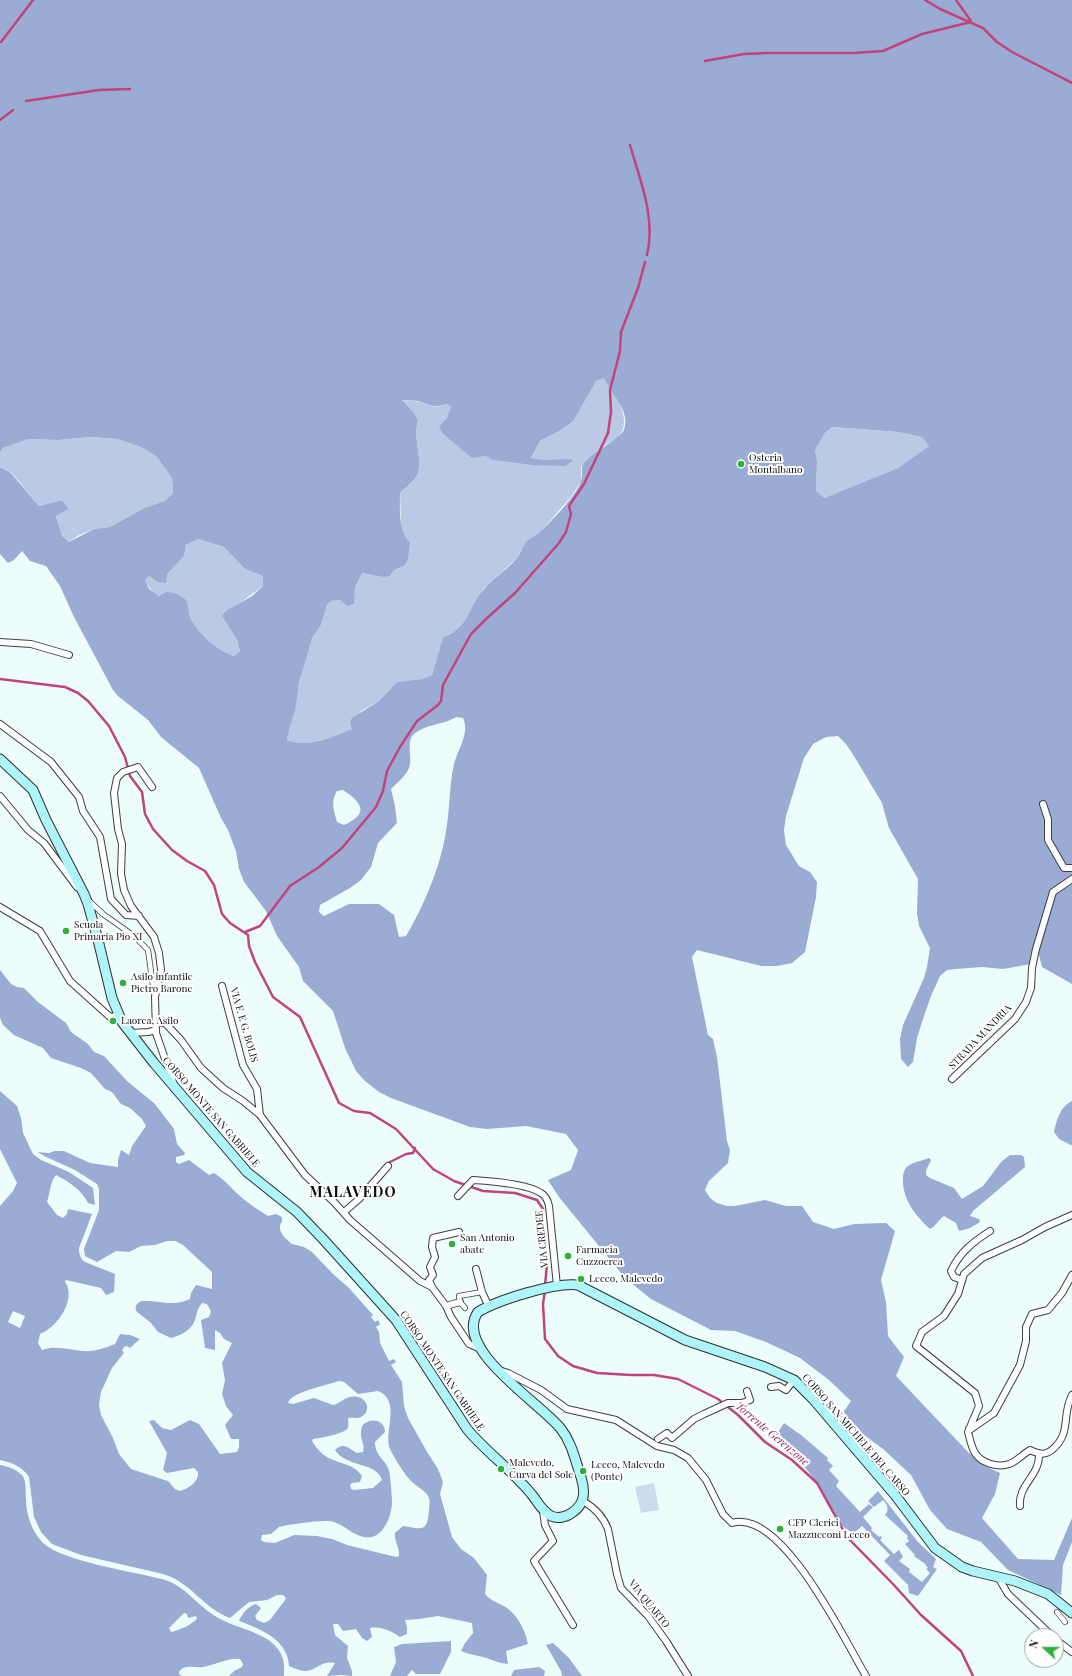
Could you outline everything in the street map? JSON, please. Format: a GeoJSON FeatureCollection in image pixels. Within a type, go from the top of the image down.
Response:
{"type":"FeatureCollection","features":[{"type":"Feature","properties":{"kind":"main road","name":"CORSO MONTE SAN GABRIELE"},"geometry":{"type":"LineString","coordinates":[[0,759],[28,784],[36,795],[46,820],[84,896],[98,940],[112,998],[119,1016],[130,1032],[250,1175],[297,1212],[396,1320],[467,1429],[478,1442],[513,1473],[534,1497],[543,1511]]}},
{"type":"Feature","properties":{"kind":"main road","name":"CORSO SAN MICHELE DEL CARSO"},"geometry":{"type":"LineString","coordinates":[[489,1307],[533,1292],[573,1284],[583,1287],[685,1340],[765,1367],[794,1380],[813,1399],[895,1495],[935,1548],[962,1567],[1022,1584],[1048,1594],[1072,1614]]}},
{"type":"Feature","properties":{"kind":"main road"},"geometry":{"type":"LineString","coordinates":[[489,1307],[478,1312],[473,1322],[473,1333],[481,1349],[497,1369],[549,1415],[567,1437],[582,1480],[584,1491],[582,1501],[576,1510],[563,1517],[554,1517],[543,1511]]}},
{"type":"Feature","properties":{"kind":"street"},"geometry":{"type":"LineString","coordinates":[[0,642],[32,644],[69,655]]}},
{"type":"Feature","properties":{"kind":"street"},"geometry":{"type":"LineString","coordinates":[[0,724],[52,762],[79,797],[83,811],[100,837],[111,899],[126,915],[139,916]]}},
{"type":"Feature","properties":{"kind":"street"},"geometry":{"type":"LineString","coordinates":[[110,796],[112,782],[123,772],[138,767],[152,787]]}},
{"type":"Feature","properties":{"kind":"street"},"geometry":{"type":"LineString","coordinates":[[117,778],[114,793],[118,829],[122,844],[121,874],[124,890],[131,906],[154,937],[159,953],[161,970],[155,997]]}},
{"type":"Feature","properties":{"kind":"street"},"geometry":{"type":"LineString","coordinates":[[0,796],[28,830],[44,842],[84,896],[103,914],[134,936],[148,950],[155,997],[155,1030],[175,1087]]}},
{"type":"Feature","properties":{"kind":"street"},"geometry":{"type":"LineString","coordinates":[[1043,804],[1048,819],[1048,840],[1064,868],[1072,868]]}},
{"type":"Feature","properties":{"kind":"street","name":"STRADA MANDRIA"},"geometry":{"type":"LineString","coordinates":[[952,1079],[1015,1019],[1026,1002],[1031,988],[1036,948],[1053,892],[1072,879]]}},
{"type":"Feature","properties":{"kind":"street"},"geometry":{"type":"LineString","coordinates":[[0,908],[40,931],[70,981],[110,1017],[119,1016]]}},
{"type":"Feature","properties":{"kind":"street","name":"VIA F. E G. BOLIS"},"geometry":{"type":"LineString","coordinates":[[222,986],[243,1065],[257,1089],[260,1115]]}},
{"type":"Feature","properties":{"kind":"street"},"geometry":{"type":"LineString","coordinates":[[156,1020],[166,1024],[181,1040],[200,1068],[260,1115],[306,1175],[365,1233],[420,1281],[432,1287]]}},
{"type":"Feature","properties":{"kind":"street"},"geometry":{"type":"LineString","coordinates":[[130,1032],[143,1033],[155,1030]]}},
{"type":"Feature","properties":{"kind":"street"},"geometry":{"type":"LineString","coordinates":[[344,1212],[359,1199],[388,1166]]}},
{"type":"Feature","properties":{"kind":"street","name":"VIA CREDEE"},"geometry":{"type":"LineString","coordinates":[[461,1193],[473,1180],[504,1183],[536,1191],[544,1196],[548,1200],[549,1206],[557,1286]]}},
{"type":"Feature","properties":{"kind":"street"},"geometry":{"type":"LineString","coordinates":[[1072,1216],[1045,1227],[1022,1240],[982,1258],[964,1274],[958,1294],[944,1316],[922,1332],[916,1346],[975,1393],[979,1406],[968,1432],[972,1446],[976,1454],[986,1462],[997,1466],[1009,1464],[1030,1450],[1039,1454],[1048,1453],[1060,1444],[1066,1433],[1067,1405],[1072,1395]]}},
{"type":"Feature","properties":{"kind":"street"},"geometry":{"type":"LineString","coordinates":[[962,1280],[954,1277],[951,1271],[956,1260],[965,1248],[990,1231]]}},
{"type":"Feature","properties":{"kind":"street"},"geometry":{"type":"LineString","coordinates":[[458,1232],[433,1238],[432,1248],[435,1257],[430,1267],[433,1275],[429,1280],[432,1287],[446,1306],[450,1318],[469,1344],[481,1349]]}},
{"type":"Feature","properties":{"kind":"street"},"geometry":{"type":"LineString","coordinates":[[476,1269],[482,1292],[489,1307]]}},
{"type":"Feature","properties":{"kind":"street"},"geometry":{"type":"LineString","coordinates":[[969,1429],[972,1429],[994,1412],[1020,1365],[1026,1341],[1026,1327],[1032,1314],[1048,1310],[1062,1293],[1072,1275]]}},
{"type":"Feature","properties":{"kind":"street"},"geometry":{"type":"LineString","coordinates":[[465,1308],[460,1302],[459,1296],[482,1292]]}},
{"type":"Feature","properties":{"kind":"street"},"geometry":{"type":"LineString","coordinates":[[446,1306],[460,1302]]}},
{"type":"Feature","properties":{"kind":"street"},"geometry":{"type":"LineString","coordinates":[[497,1369],[541,1390],[567,1409],[616,1420],[658,1446],[674,1450],[688,1458],[706,1480],[723,1514],[732,1523],[739,1521],[749,1522],[777,1540],[789,1552],[815,1588],[866,1676]]}},
{"type":"Feature","properties":{"kind":"street"},"geometry":{"type":"LineString","coordinates":[[771,1387],[779,1386],[786,1390],[794,1380]]}},
{"type":"Feature","properties":{"kind":"street"},"geometry":{"type":"LineString","coordinates":[[658,1439],[667,1433],[672,1438],[694,1419],[728,1403],[742,1403],[750,1400],[746,1391]]}},
{"type":"Feature","properties":{"kind":"street"},"geometry":{"type":"LineString","coordinates":[[1020,1506],[1019,1498],[1022,1490],[1039,1463],[1039,1454]]}},
{"type":"Feature","properties":{"kind":"street","name":"VIA QUARTO"},"geometry":{"type":"LineString","coordinates":[[582,1501],[597,1511],[606,1523],[617,1574],[622,1588],[648,1616],[688,1676]]}},
{"type":"Feature","properties":{"kind":"street"},"geometry":{"type":"LineString","coordinates":[[543,1511],[545,1525],[553,1542],[534,1561],[573,1625]]}},
{"type":"Feature","properties":{"kind":"street"},"geometry":{"type":"LineString","coordinates":[[998,1577],[1008,1594],[1044,1628]]}},
{"type":"Feature","properties":{"kind":"street"},"geometry":{"type":"LineString","coordinates":[[1057,1612],[1065,1622]]}},
{"type":"Feature","properties":{"kind":"shaded area"},"geometry":{"type":"Polygon","coordinates":[[[0,0],[1072,0],[1072,984],[1042,967],[1036,943],[1031,964],[1003,969],[982,967],[947,970],[940,976],[931,996],[917,1038],[913,1062],[908,1067],[901,1059],[900,1039],[903,1025],[924,978],[930,948],[919,926],[917,913],[918,879],[889,828],[882,803],[854,756],[846,744],[838,736],[826,737],[813,744],[804,758],[786,816],[784,830],[786,845],[799,866],[810,872],[817,882],[816,897],[805,952],[792,963],[777,966],[761,966],[697,950],[692,957],[708,1035],[713,1039],[717,1057],[727,1141],[730,1150],[728,1163],[709,1181],[705,1190],[710,1198],[717,1203],[727,1206],[735,1206],[765,1200],[786,1206],[802,1206],[813,1222],[834,1229],[854,1224],[886,1223],[895,1231],[881,1280],[886,1302],[888,1336],[904,1357],[896,1376],[968,1452],[983,1465],[1000,1473],[995,1494],[982,1518],[1018,1559],[1054,1560],[1072,1518],[1072,1542],[1063,1565],[1061,1595],[1008,1570],[981,1542],[947,1529],[930,1510],[911,1475],[883,1449],[840,1417],[851,1401],[829,1380],[800,1358],[766,1342],[735,1331],[711,1330],[651,1299],[625,1278],[559,1197],[548,1180],[571,1170],[578,1150],[566,1134],[526,1126],[487,1129],[470,1127],[391,1098],[379,1092],[365,1081],[356,1071],[345,1048],[333,1011],[303,981],[299,967],[277,936],[266,911],[244,882],[239,869],[236,851],[228,830],[221,818],[199,768],[161,737],[148,720],[118,696],[113,690],[74,617],[60,586],[46,566],[30,561],[22,551],[14,560],[8,563],[0,554],[0,467],[10,472],[39,506],[62,500],[69,509],[56,516],[62,536],[69,542],[94,529],[110,527],[144,508],[165,501],[173,493],[172,478],[156,456],[141,447],[117,439],[90,437],[58,440],[29,439],[3,448],[0,452],[0,0]],[[604,378],[596,381],[573,421],[559,431],[540,441],[531,458],[543,460],[571,459],[573,461],[565,466],[531,465],[492,460],[486,456],[472,458],[443,434],[439,426],[447,418],[451,407],[447,404],[434,406],[420,401],[402,400],[415,414],[418,421],[416,435],[419,458],[418,472],[416,477],[400,493],[400,513],[403,532],[410,543],[408,559],[404,566],[394,570],[390,576],[387,577],[362,573],[355,588],[354,604],[347,606],[340,600],[331,601],[327,605],[321,625],[312,638],[299,683],[295,711],[287,740],[304,743],[312,742],[352,729],[350,722],[352,718],[379,701],[397,682],[422,679],[432,675],[443,637],[459,628],[468,616],[479,595],[485,588],[492,580],[509,567],[519,555],[525,543],[542,530],[569,501],[581,481],[582,467],[586,461],[624,430],[625,415],[619,402],[604,378]],[[832,427],[825,433],[815,450],[817,461],[816,490],[824,498],[898,468],[929,446],[922,437],[898,432],[832,427]],[[198,539],[186,545],[184,556],[167,574],[166,583],[157,582],[149,576],[145,580],[149,589],[159,596],[165,592],[169,592],[183,598],[187,602],[192,621],[201,634],[214,645],[234,656],[240,651],[237,640],[222,616],[226,611],[252,596],[263,586],[263,576],[245,569],[224,547],[198,539]],[[456,717],[446,722],[418,731],[411,738],[410,764],[408,771],[404,777],[391,789],[397,823],[378,843],[371,867],[361,880],[320,905],[319,912],[324,916],[349,904],[379,904],[394,915],[399,937],[406,936],[431,885],[444,844],[454,764],[463,741],[465,729],[463,718],[456,717]],[[343,790],[337,791],[333,806],[337,822],[344,825],[352,821],[360,813],[359,804],[343,790]]]}},
{"type":"Feature","properties":{"kind":"shaded area"},"geometry":{"type":"Polygon","coordinates":[[[604,378],[618,400],[624,416],[622,433],[604,446],[581,467],[581,481],[571,497],[541,531],[525,543],[516,559],[484,588],[467,618],[458,630],[443,637],[432,675],[422,679],[397,682],[379,701],[361,711],[352,729],[312,742],[304,743],[287,740],[295,711],[296,697],[307,651],[312,638],[321,625],[327,605],[331,601],[340,600],[347,606],[355,594],[355,588],[362,573],[387,577],[390,576],[394,570],[404,566],[405,537],[401,525],[400,493],[416,477],[419,458],[416,435],[418,421],[415,414],[402,400],[422,402],[436,407],[447,404],[452,407],[443,434],[472,457],[486,456],[492,460],[531,465],[568,460],[531,459],[540,441],[559,431],[596,381],[604,378]]]}},
{"type":"Feature","properties":{"kind":"shaded area"},"geometry":{"type":"Polygon","coordinates":[[[832,427],[898,432],[922,437],[929,446],[898,468],[824,498],[816,490],[817,461],[815,450],[825,433],[832,427]]]}},
{"type":"Feature","properties":{"kind":"shaded area"},"geometry":{"type":"Polygon","coordinates":[[[90,437],[117,439],[141,447],[156,456],[172,478],[173,493],[165,501],[144,508],[110,527],[94,529],[79,535],[69,542],[62,536],[56,516],[69,509],[62,500],[39,506],[11,472],[0,467],[0,452],[3,448],[29,439],[58,440],[90,437]]]}},
{"type":"Feature","properties":{"kind":"shaded area"},"geometry":{"type":"Polygon","coordinates":[[[198,539],[224,547],[245,569],[263,576],[263,586],[222,616],[237,640],[240,651],[234,656],[214,645],[201,633],[192,620],[186,601],[167,598],[157,594],[145,580],[149,576],[157,582],[184,556],[186,545],[198,539]]]}},
{"type":"Feature","properties":{"kind":"shaded area"},"geometry":{"type":"Polygon","coordinates":[[[0,970],[11,984],[24,988],[38,1002],[66,1023],[71,1032],[88,1044],[94,1052],[104,1056],[127,1081],[155,1104],[174,1129],[177,1144],[185,1153],[184,1155],[176,1157],[176,1162],[179,1164],[189,1160],[209,1175],[214,1173],[218,1175],[243,1199],[264,1214],[268,1216],[276,1214],[282,1217],[280,1230],[284,1237],[292,1244],[304,1247],[312,1252],[349,1288],[373,1315],[371,1317],[375,1322],[378,1320],[380,1324],[376,1327],[379,1332],[380,1343],[389,1361],[394,1359],[396,1362],[391,1365],[402,1382],[404,1406],[408,1418],[438,1469],[443,1482],[440,1494],[452,1537],[461,1549],[474,1558],[487,1575],[485,1594],[511,1611],[518,1619],[525,1634],[528,1644],[506,1651],[508,1664],[461,1651],[473,1633],[472,1623],[438,1616],[405,1620],[407,1634],[400,1637],[386,1630],[370,1628],[372,1637],[367,1641],[362,1638],[356,1629],[343,1631],[338,1624],[333,1624],[335,1635],[348,1646],[347,1658],[352,1671],[352,1676],[327,1676],[335,1663],[330,1662],[322,1664],[309,1671],[299,1670],[289,1666],[284,1649],[279,1642],[264,1632],[239,1621],[250,1607],[256,1604],[261,1608],[255,1616],[257,1620],[264,1623],[270,1620],[285,1600],[286,1598],[283,1595],[277,1595],[267,1600],[249,1602],[230,1618],[212,1608],[190,1589],[173,1578],[163,1574],[81,1555],[52,1544],[41,1532],[34,1517],[29,1477],[23,1470],[8,1462],[0,1460],[0,1206],[13,1191],[17,1183],[0,1149],[0,1091],[17,1106],[21,1118],[23,1133],[33,1154],[41,1160],[69,1172],[93,1188],[95,1205],[88,1203],[82,1194],[70,1183],[56,1175],[51,1184],[47,1202],[57,1215],[63,1218],[67,1214],[68,1209],[92,1214],[79,1248],[80,1254],[85,1262],[115,1274],[114,1292],[106,1295],[101,1288],[66,1280],[65,1282],[69,1293],[66,1306],[60,1318],[49,1329],[40,1334],[38,1343],[42,1350],[57,1348],[92,1351],[115,1344],[120,1334],[130,1335],[140,1339],[130,1348],[127,1346],[122,1350],[124,1353],[112,1368],[101,1392],[99,1405],[101,1415],[113,1438],[119,1454],[131,1469],[168,1481],[175,1489],[180,1491],[190,1486],[197,1479],[198,1472],[194,1468],[167,1473],[163,1470],[167,1453],[149,1421],[154,1420],[162,1428],[171,1430],[190,1420],[199,1424],[220,1454],[237,1452],[239,1447],[239,1439],[231,1439],[225,1425],[233,1415],[226,1406],[222,1394],[225,1380],[222,1363],[232,1343],[224,1339],[220,1333],[215,1330],[215,1350],[205,1348],[201,1320],[209,1317],[211,1311],[207,1304],[202,1303],[193,1324],[188,1330],[171,1338],[158,1332],[151,1323],[136,1311],[136,1305],[142,1301],[178,1303],[190,1299],[191,1293],[196,1285],[212,1289],[212,1272],[183,1245],[175,1241],[167,1241],[155,1245],[141,1246],[129,1252],[116,1251],[97,1262],[85,1256],[84,1249],[99,1210],[99,1189],[97,1184],[75,1170],[38,1152],[49,1153],[64,1151],[90,1163],[118,1167],[118,1160],[121,1150],[129,1155],[132,1146],[146,1126],[142,1119],[130,1108],[121,1104],[112,1092],[105,1089],[91,1073],[51,1058],[43,1048],[14,1035],[3,1025],[0,1018],[0,970]],[[13,1311],[8,1322],[20,1328],[25,1316],[13,1311]],[[339,1381],[310,1389],[296,1395],[288,1403],[293,1404],[314,1398],[333,1405],[355,1396],[364,1400],[367,1407],[365,1414],[359,1418],[348,1418],[348,1428],[346,1430],[313,1439],[312,1441],[318,1450],[325,1455],[350,1466],[362,1476],[360,1482],[352,1483],[350,1485],[351,1489],[373,1488],[382,1480],[379,1474],[367,1467],[346,1460],[335,1450],[338,1447],[344,1446],[357,1453],[363,1452],[364,1446],[361,1434],[362,1426],[369,1421],[380,1422],[385,1432],[375,1442],[377,1452],[389,1471],[392,1504],[390,1516],[381,1532],[376,1536],[360,1536],[334,1522],[324,1521],[279,1527],[271,1534],[262,1535],[261,1540],[264,1542],[275,1543],[294,1535],[317,1536],[396,1557],[399,1556],[395,1533],[403,1526],[422,1528],[425,1526],[427,1523],[430,1504],[429,1498],[424,1491],[407,1477],[390,1449],[388,1443],[390,1409],[389,1402],[385,1395],[378,1391],[358,1394],[344,1382],[339,1381]]]}},
{"type":"Feature","properties":{"kind":"shaded area"},"geometry":{"type":"Polygon","coordinates":[[[1072,1101],[1071,1145],[1059,1139],[1054,1132],[1061,1111],[1072,1101]]]}},
{"type":"Feature","properties":{"kind":"shaded area"},"geometry":{"type":"Polygon","coordinates":[[[1010,1155],[1021,1155],[1024,1157],[1025,1167],[973,1211],[970,1216],[979,1219],[980,1222],[970,1228],[959,1231],[956,1223],[944,1216],[930,1229],[919,1218],[907,1200],[903,1186],[903,1175],[908,1166],[912,1163],[929,1158],[931,1160],[926,1171],[926,1175],[954,1188],[962,1199],[983,1186],[1002,1161],[1010,1155]]]}},
{"type":"Feature","properties":{"kind":"shaded area"},"geometry":{"type":"Polygon","coordinates":[[[784,1423],[828,1458],[827,1460],[833,1466],[829,1470],[839,1481],[836,1486],[860,1512],[869,1504],[873,1507],[863,1517],[872,1528],[871,1530],[879,1537],[881,1536],[882,1538],[880,1540],[894,1554],[899,1550],[903,1557],[899,1561],[910,1569],[909,1572],[922,1582],[930,1573],[926,1569],[928,1568],[924,1563],[914,1556],[915,1555],[905,1544],[909,1541],[907,1538],[908,1536],[885,1515],[888,1509],[883,1500],[874,1507],[868,1501],[878,1491],[918,1542],[936,1559],[933,1567],[937,1569],[918,1596],[909,1593],[908,1585],[884,1561],[890,1555],[862,1526],[854,1533],[847,1530],[841,1524],[830,1509],[810,1473],[796,1458],[774,1439],[784,1423]]]}},
{"type":"Feature","properties":{"kind":"shaded area"},"geometry":{"type":"Polygon","coordinates":[[[0,1465],[14,1469],[24,1477],[28,1517],[36,1534],[43,1543],[66,1555],[99,1565],[162,1579],[177,1585],[212,1614],[260,1635],[271,1642],[279,1650],[284,1661],[284,1676],[229,1676],[234,1671],[242,1667],[243,1664],[240,1659],[236,1659],[203,1667],[184,1668],[179,1672],[182,1676],[0,1676],[0,1465]],[[184,1613],[169,1628],[171,1632],[191,1624],[197,1619],[196,1616],[188,1618],[187,1614],[184,1613]]]}},
{"type":"Feature","properties":{"kind":"shaded area"},"geometry":{"type":"Polygon","coordinates":[[[654,1483],[659,1510],[641,1513],[635,1487],[654,1483]]]}},
{"type":"Feature","properties":{"kind":"shaded area"},"geometry":{"type":"Polygon","coordinates":[[[451,1641],[451,1652],[440,1674],[416,1674],[412,1670],[407,1676],[390,1676],[396,1662],[394,1647],[402,1644],[451,1641]]]}},
{"type":"Feature","properties":{"kind":"shaded area"},"geometry":{"type":"Polygon","coordinates":[[[553,1643],[569,1658],[582,1676],[562,1676],[561,1671],[546,1645],[553,1643]]]}},
{"type":"Feature","properties":{"kind":"shaded area"},"geometry":{"type":"Polygon","coordinates":[[[539,1667],[545,1671],[544,1676],[511,1676],[514,1670],[539,1667]]]}},
{"type":"Feature","properties":{"kind":"waterway"},"geometry":{"type":"LineString","coordinates":[[1,42],[33,0]]}},
{"type":"Feature","properties":{"kind":"waterway"},"geometry":{"type":"LineString","coordinates":[[925,0],[940,9],[983,28],[997,42],[1012,52],[1072,83]]}},
{"type":"Feature","properties":{"kind":"waterway"},"geometry":{"type":"LineString","coordinates":[[956,0],[971,21]]}},
{"type":"Feature","properties":{"kind":"waterway"},"geometry":{"type":"LineString","coordinates":[[705,61],[744,54],[854,53],[883,51],[922,34],[971,22]]}},
{"type":"Feature","properties":{"kind":"waterway"},"geometry":{"type":"LineString","coordinates":[[26,101],[99,90],[130,89]]}},
{"type":"Feature","properties":{"kind":"waterway"},"geometry":{"type":"LineString","coordinates":[[0,120],[13,110]]}},
{"type":"Feature","properties":{"kind":"waterway"},"geometry":{"type":"LineString","coordinates":[[630,145],[646,199],[650,227],[647,255]]}},
{"type":"Feature","properties":{"kind":"waterway"},"geometry":{"type":"LineString","coordinates":[[245,932],[260,926],[290,886],[319,867],[342,848],[376,807],[383,791],[387,771],[400,747],[417,721],[441,701],[443,685],[471,634],[515,593],[559,543],[566,532],[571,514],[569,506],[584,484],[608,433],[611,412],[610,390],[620,351],[621,332],[638,288],[645,262]]}},
{"type":"Feature","properties":{"kind":"waterway","name":"Torrente Gerenzone"},"geometry":{"type":"LineString","coordinates":[[0,679],[65,687],[78,693],[88,701],[109,726],[125,757],[130,776],[142,792],[145,814],[153,829],[172,850],[187,861],[205,871],[214,885],[222,914],[230,923],[248,935],[249,946],[255,962],[273,997],[300,1017],[339,1103],[354,1111],[370,1113],[396,1129],[433,1169],[454,1181],[483,1191],[515,1193],[537,1200],[543,1209],[542,1226],[547,1264],[545,1285]]}},
{"type":"Feature","properties":{"kind":"waterway"},"geometry":{"type":"LineString","coordinates":[[388,1163],[406,1154],[413,1153],[415,1148]]}},
{"type":"Feature","properties":{"kind":"waterway","name":"Torrente Gerenzone"},"geometry":{"type":"LineString","coordinates":[[545,1290],[543,1304],[545,1339],[558,1356],[573,1366],[597,1373],[654,1375],[678,1379],[718,1399],[738,1415],[765,1442],[792,1460],[817,1483],[847,1537],[921,1615],[961,1651],[973,1676]]}},
{"type":"Feature","properties":{"kind":"place","name":"Osteria Montalbano"},"geometry":{"type":"Point","coordinates":[741,464]}},
{"type":"Feature","properties":{"kind":"place","name":"Scuola Primaria Pio XI"},"geometry":{"type":"Point","coordinates":[66,931]}},
{"type":"Feature","properties":{"kind":"place","name":"Asilo infantile Pietro Barone"},"geometry":{"type":"Point","coordinates":[123,983]}},
{"type":"Feature","properties":{"kind":"place","name":"Laorca, Asilo"},"geometry":{"type":"Point","coordinates":[113,1021]}},
{"type":"Feature","properties":{"kind":"place","name":"San Antonio abate"},"geometry":{"type":"Point","coordinates":[452,1244]}},
{"type":"Feature","properties":{"kind":"place","name":"Farmacia Cuzzocrea"},"geometry":{"type":"Point","coordinates":[568,1256]}},
{"type":"Feature","properties":{"kind":"place","name":"Lecco, Malevedo"},"geometry":{"type":"Point","coordinates":[581,1279]}},
{"type":"Feature","properties":{"kind":"place","name":"Malevedo, Curva del Sole"},"geometry":{"type":"Point","coordinates":[501,1469]}},
{"type":"Feature","properties":{"kind":"place","name":"Lecco, Malevedo (Ponte)"},"geometry":{"type":"Point","coordinates":[583,1471]}},
{"type":"Feature","properties":{"kind":"place","name":"CFP Clerici Mazzucconi Lecco"},"geometry":{"type":"Point","coordinates":[780,1529]}},
{"type":"Feature","properties":{"kind":"district","name":"MALAVEDO"},"geometry":{"type":"Point","coordinates":[353,1193]}}]}
